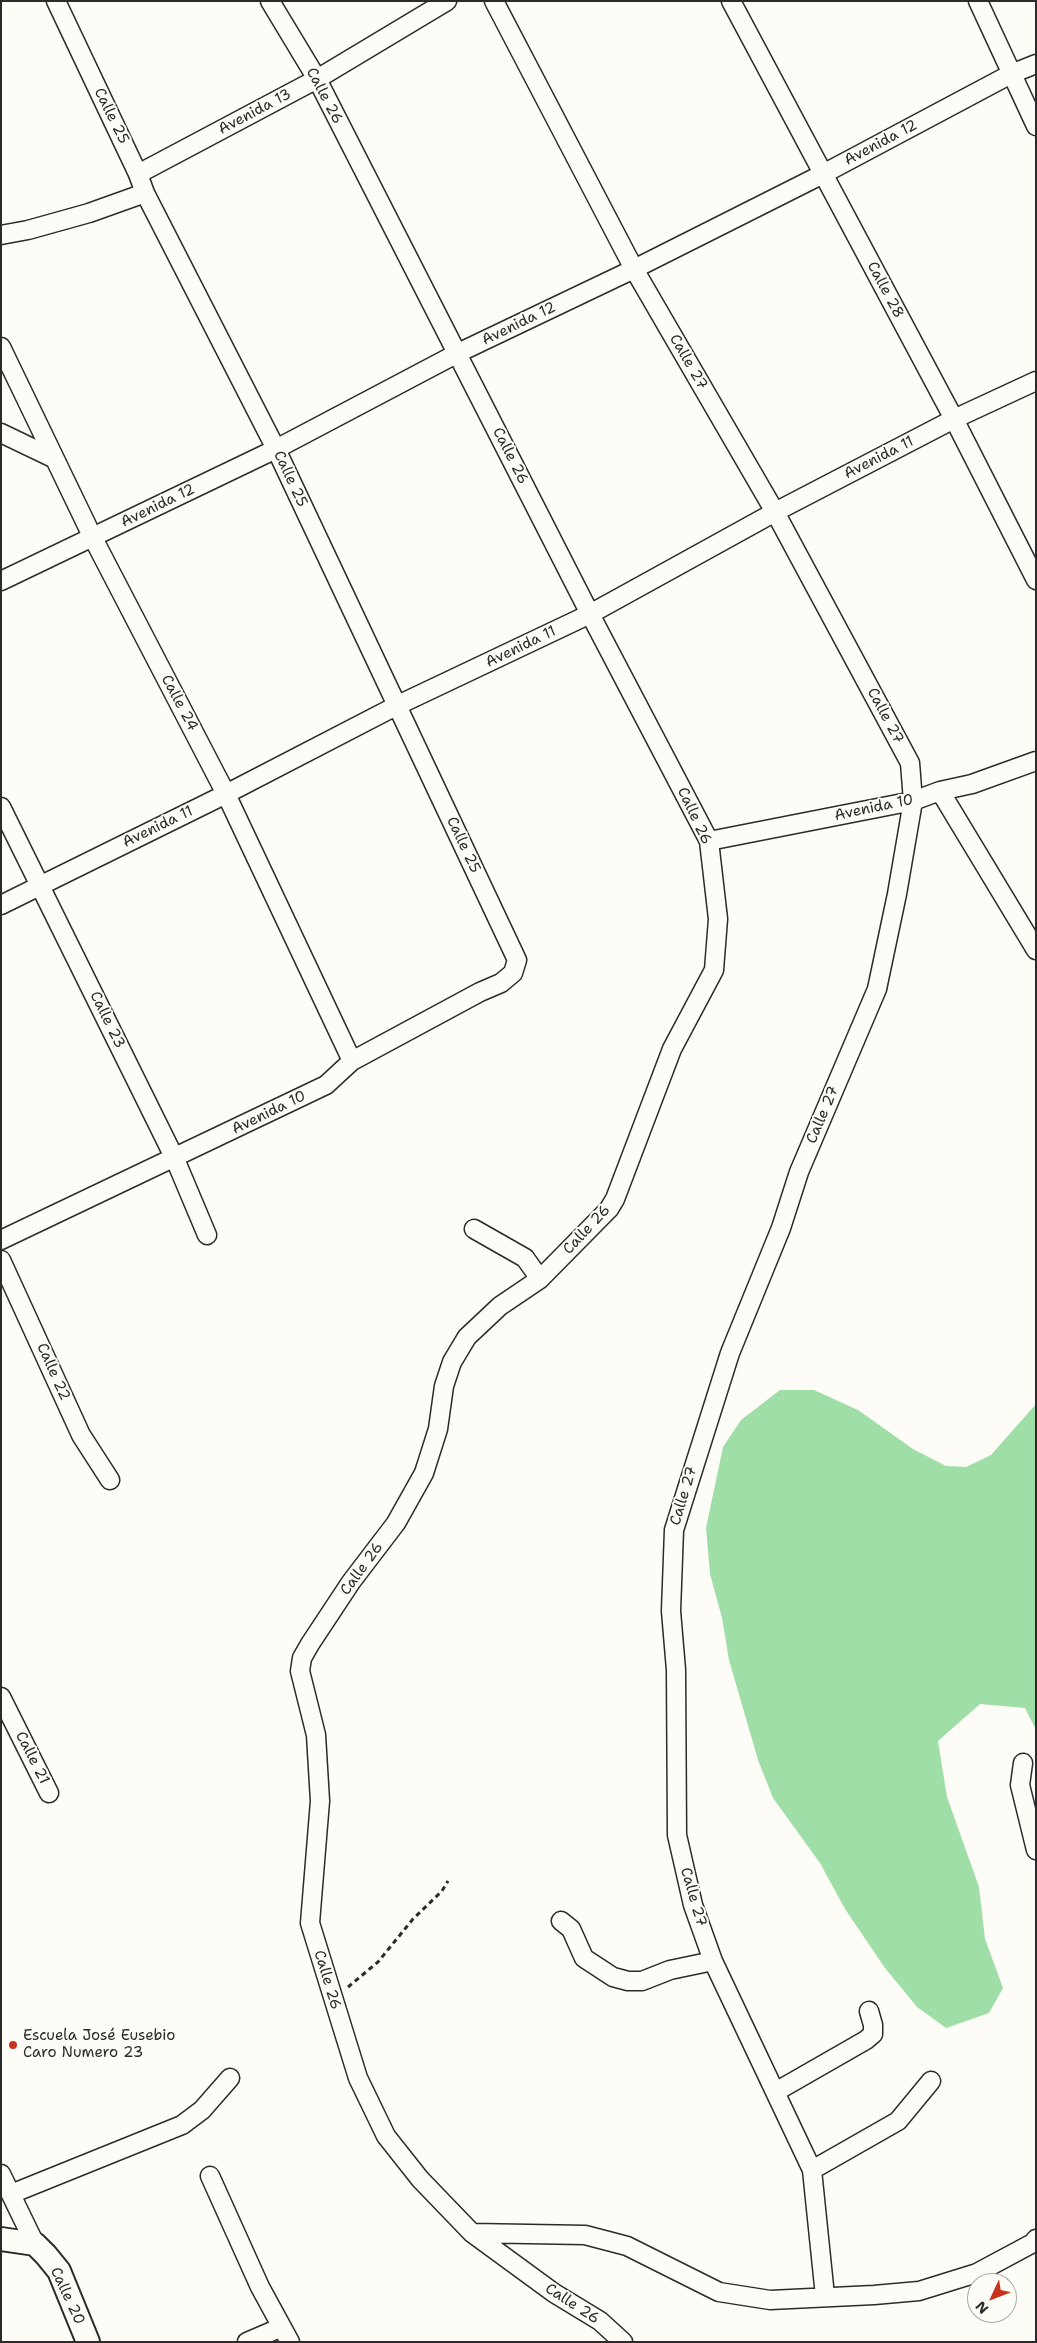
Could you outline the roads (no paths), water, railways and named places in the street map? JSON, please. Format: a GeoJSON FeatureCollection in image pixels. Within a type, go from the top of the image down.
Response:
{"type":"FeatureCollection","features":[{"type":"Feature","properties":{"kind":"street","name":"Calle 25"},"geometry":{"type":"LineString","coordinates":[[56,1],[138,174],[145,194],[276,449],[517,960]]}},
{"type":"Feature","properties":{"kind":"street","name":"Calle 26"},"geometry":{"type":"LineString","coordinates":[[270,1],[316,79],[590,614],[709,841],[718,919],[714,970],[672,1049],[615,1199],[602,1216],[540,1279],[500,1306],[467,1337],[452,1362],[444,1386],[438,1429],[424,1473],[396,1524],[351,1582],[302,1658],[300,1671],[316,1736],[320,1801],[310,1923],[358,2078],[386,2136],[420,2178],[472,2233],[554,2293],[600,2321],[623,2342]]}},
{"type":"Feature","properties":{"kind":"street","name":"Avenida 13"},"geometry":{"type":"LineString","coordinates":[[138,174],[316,79],[447,1]]}},
{"type":"Feature","properties":{"kind":"street","name":"Calle 27"},"geometry":{"type":"LineString","coordinates":[[494,1],[634,268],[775,512],[910,762],[913,801],[897,894],[877,989],[799,1172],[781,1228],[730,1353],[674,1530],[671,1611],[676,1670],[677,1835],[692,1904],[714,1961],[777,2091],[812,2170],[825,2296]]}},
{"type":"Feature","properties":{"kind":"street","name":"Calle 28"},"geometry":{"type":"LineString","coordinates":[[731,1],[954,419],[1036,580]]}},
{"type":"Feature","properties":{"kind":"street"},"geometry":{"type":"LineString","coordinates":[[978,1],[1036,126]]}},
{"type":"Feature","properties":{"kind":"street","name":"Avenida 12"},"geometry":{"type":"LineString","coordinates":[[1,581],[276,449],[458,353],[823,174],[1011,74],[1036,64]]}},
{"type":"Feature","properties":{"kind":"street"},"geometry":{"type":"LineString","coordinates":[[1,236],[89,213],[145,194]]}},
{"type":"Feature","properties":{"kind":"street","name":"Calle 24"},"geometry":{"type":"LineString","coordinates":[[1,347],[52,458],[92,538],[226,794],[352,1061]]}},
{"type":"Feature","properties":{"kind":"street","name":"Avenida 11"},"geometry":{"type":"LineString","coordinates":[[1,904],[226,794],[396,706],[590,614],[775,512],[954,419],[1036,381]]}},
{"type":"Feature","properties":{"kind":"street"},"geometry":{"type":"LineString","coordinates":[[1,433],[52,458]]}},
{"type":"Feature","properties":{"kind":"street","name":"Avenida 10"},"geometry":{"type":"LineString","coordinates":[[709,841],[913,801],[940,791],[972,784],[1036,760]]}},
{"type":"Feature","properties":{"kind":"street"},"geometry":{"type":"LineString","coordinates":[[940,791],[1036,950]]}},
{"type":"Feature","properties":{"kind":"street","name":"Calle 23"},"geometry":{"type":"LineString","coordinates":[[1,807],[176,1158],[208,1235]]}},
{"type":"Feature","properties":{"kind":"street","name":"Avenida 10"},"geometry":{"type":"LineString","coordinates":[[1,1240],[326,1085],[352,1061],[480,992],[501,983],[513,973],[517,960]]}},
{"type":"Feature","properties":{"kind":"street"},"geometry":{"type":"LineString","coordinates":[[474,1229],[525,1258],[540,1279]]}},
{"type":"Feature","properties":{"kind":"street","name":"Calle 22"},"geometry":{"type":"LineString","coordinates":[[1,1260],[81,1436],[110,1480]]}},
{"type":"Feature","properties":{"kind":"street","name":"Calle 21"},"geometry":{"type":"LineString","coordinates":[[1,1697],[49,1793]]}},
{"type":"Feature","properties":{"kind":"street"},"geometry":{"type":"LineString","coordinates":[[1024,1763],[1020,1785],[1036,1850]]}},
{"type":"Feature","properties":{"kind":"street"},"geometry":{"type":"LineString","coordinates":[[561,1921],[571,1930],[584,1958],[613,1977],[628,1982],[642,1980],[670,1970],[714,1961]]}},
{"type":"Feature","properties":{"kind":"street"},"geometry":{"type":"LineString","coordinates":[[777,2091],[866,2040],[873,2034],[873,2025],[869,2011]]}},
{"type":"Feature","properties":{"kind":"street"},"geometry":{"type":"LineString","coordinates":[[11,2194],[182,2125],[202,2110],[230,2078]]}},
{"type":"Feature","properties":{"kind":"street"},"geometry":{"type":"LineString","coordinates":[[812,2170],[898,2121],[930,2081]]}},
{"type":"Feature","properties":{"kind":"street","name":"Calle 20"},"geometry":{"type":"LineString","coordinates":[[1,2174],[35,2244],[59,2270],[88,2342]]}},
{"type":"Feature","properties":{"kind":"street"},"geometry":{"type":"LineString","coordinates":[[210,2176],[260,2287],[286,2334],[247,2342]]}},
{"type":"Feature","properties":{"kind":"street"},"geometry":{"type":"LineString","coordinates":[[472,2233],[586,2235],[627,2246],[718,2292],[770,2300],[919,2291],[977,2272],[1033,2243],[1036,2239]]}},
{"type":"Feature","properties":{"kind":"street"},"geometry":{"type":"LineString","coordinates":[[1,2239],[35,2244]]}},
{"type":"Feature","properties":{"kind":"place","name":"Escuela José Eusebio Caro Numero 23"},"geometry":{"type":"Point","coordinates":[13,2045]}}]}
